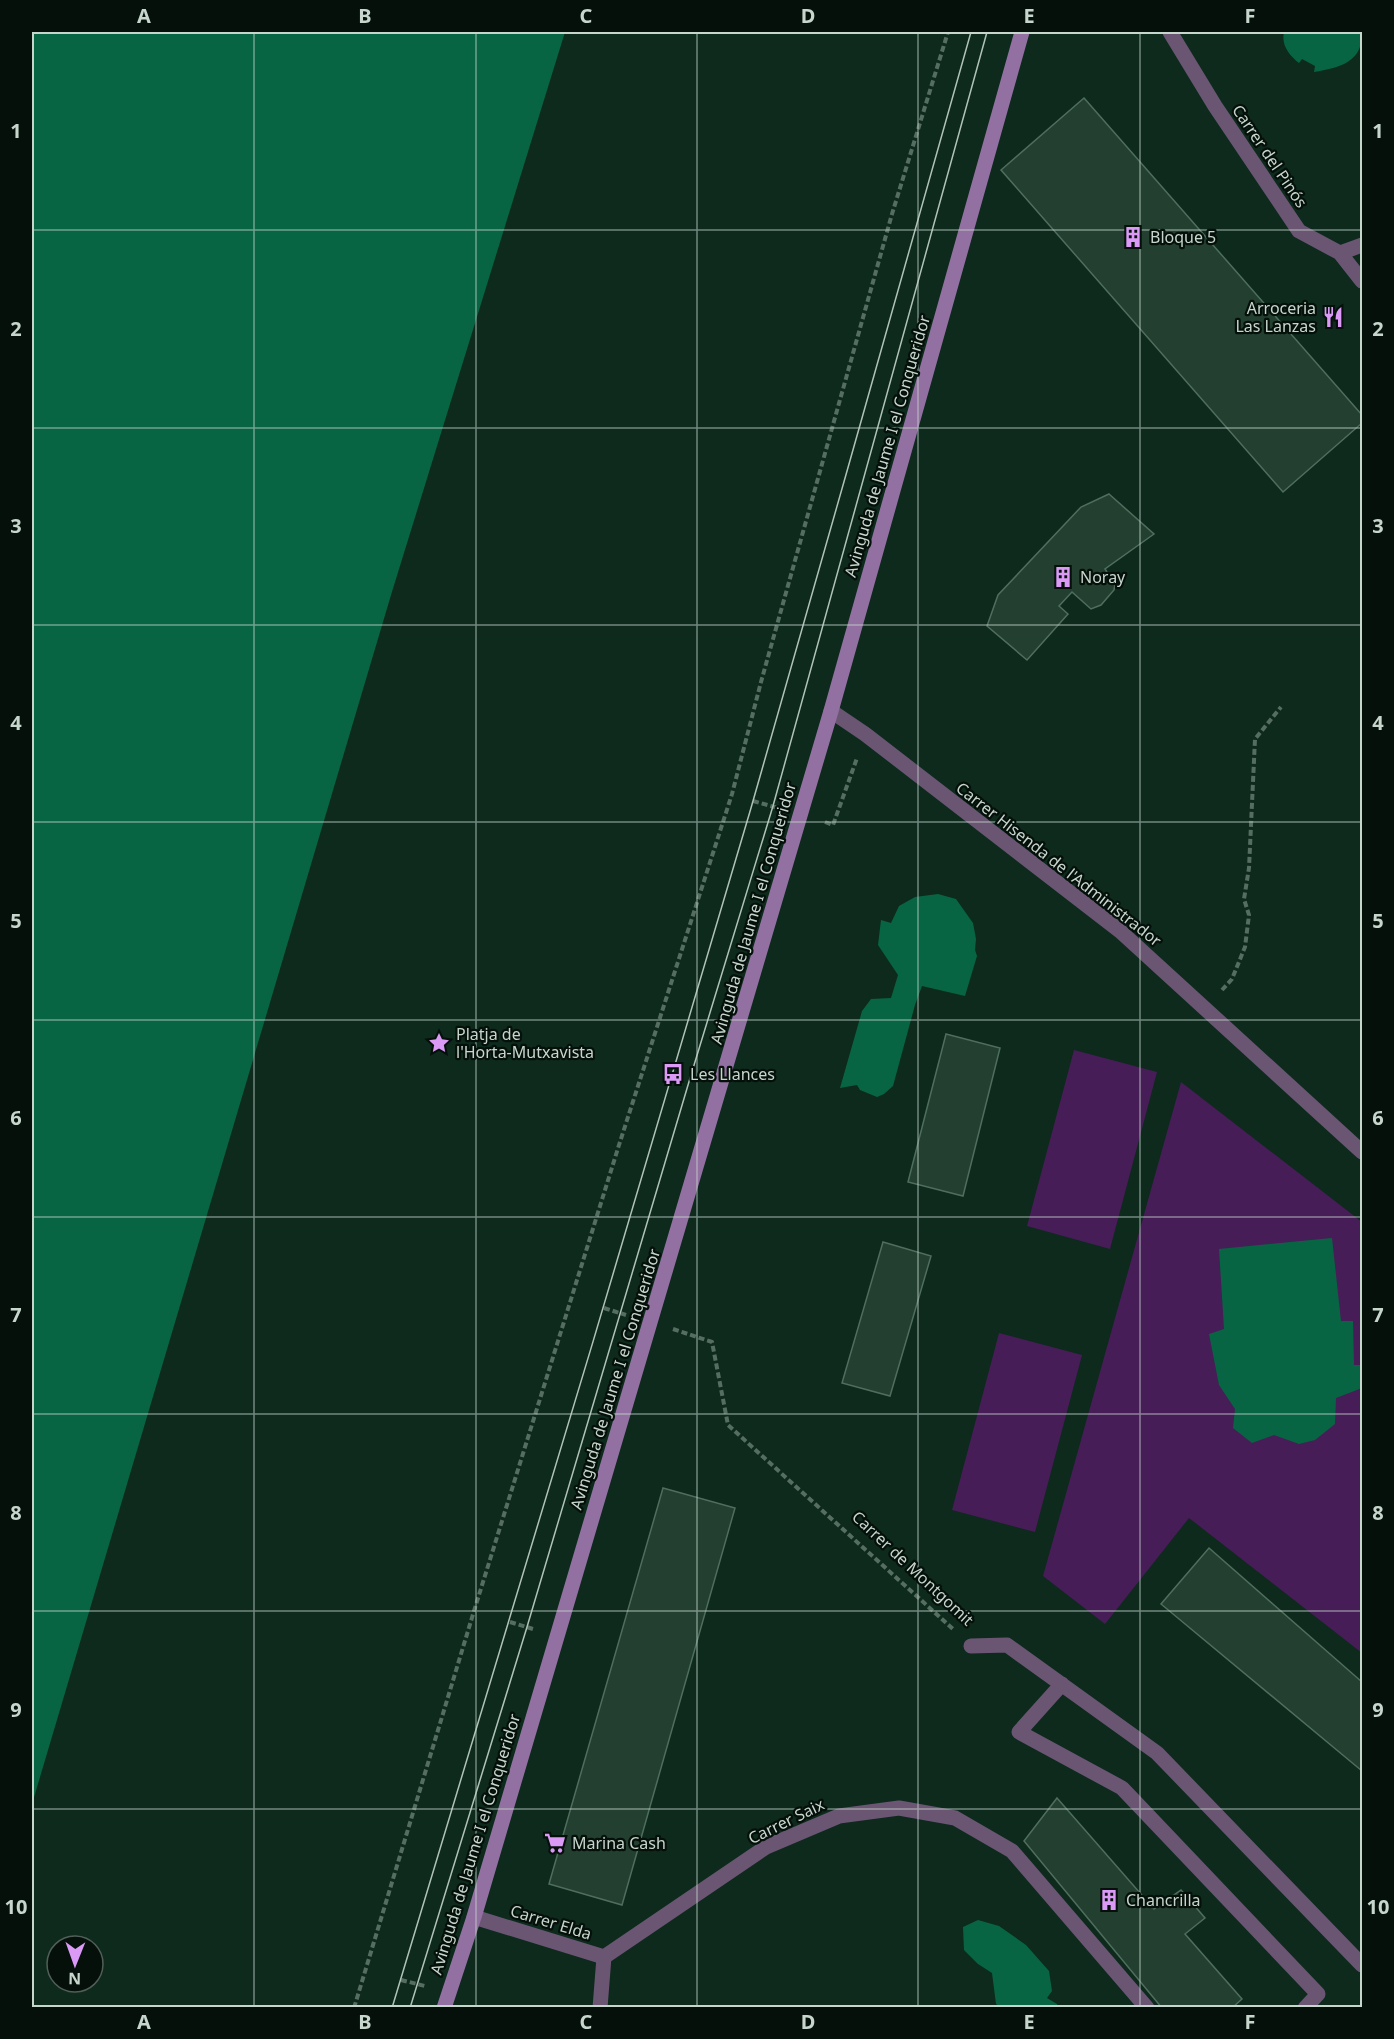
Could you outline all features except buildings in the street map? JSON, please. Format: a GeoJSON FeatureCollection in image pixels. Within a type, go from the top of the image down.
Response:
{"type":"FeatureCollection","features":[{"type":"Feature","properties":{"kind":"street","name":"Avinguda de Jaume I el Conqueridor"},"geometry":{"type":"LineString","coordinates":[[444,2007],[474,1917],[831,711],[1022,32]]}},
{"type":"Feature","properties":{"kind":"street","name":"Carrer del Pinós"},"geometry":{"type":"LineString","coordinates":[[1170,32],[1215,106],[1299,231],[1340,253],[1362,281]]}},
{"type":"Feature","properties":{"kind":"street"},"geometry":{"type":"LineString","coordinates":[[1340,253],[1362,245]]}},
{"type":"Feature","properties":{"kind":"street","name":"Carrer Hisenda de l'Administrador"},"geometry":{"type":"LineString","coordinates":[[831,711],[865,734],[1120,931],[1362,1152]]}},
{"type":"Feature","properties":{"kind":"street","name":"Carrer de Montgomit"},"geometry":{"type":"LineString","coordinates":[[971,1646],[1007,1645],[1157,1753],[1362,1965]]}},
{"type":"Feature","properties":{"kind":"street"},"geometry":{"type":"LineString","coordinates":[[1062,1684],[1019,1732],[1122,1788],[1318,1994],[1305,2007]]}},
{"type":"Feature","properties":{"kind":"street","name":"Carrer Saix"},"geometry":{"type":"LineString","coordinates":[[604,1957],[766,1847],[839,1816],[899,1808],[955,1818],[1012,1851],[1147,2007]]}},
{"type":"Feature","properties":{"kind":"street","name":"Carrer Elda"},"geometry":{"type":"LineString","coordinates":[[474,1917],[604,1957],[600,2007]]}},
{"type":"Feature","properties":{"kind":"path"},"geometry":{"type":"LineString","coordinates":[[354,2007],[477,1600],[619,1144],[732,794],[761,681],[892,214],[948,32]]}},
{"type":"Feature","properties":{"kind":"path"},"geometry":{"type":"LineString","coordinates":[[1205,1008],[1232,979],[1245,947],[1249,915],[1244,899],[1249,868],[1256,739],[1281,707]]}},
{"type":"Feature","properties":{"kind":"path","name":"Carrer de Montgomit"},"geometry":{"type":"LineString","coordinates":[[604,1308],[712,1342],[728,1425],[971,1646]]}},
{"type":"Feature","properties":{"kind":"shaded area"},"geometry":{"type":"Polygon","coordinates":[[[32,32],[565,32],[391,595],[32,1804],[32,32]]]}},
{"type":"Feature","properties":{"kind":"shaded area"},"geometry":{"type":"Polygon","coordinates":[[[1284,32],[1362,32],[1359,50],[1348,62],[1314,72],[1315,66],[1302,59],[1299,63],[1289,53],[1283,37],[1284,32]]]}},
{"type":"Feature","properties":{"kind":"shaded area"},"geometry":{"type":"Polygon","coordinates":[[[938,894],[956,899],[973,923],[977,956],[965,996],[922,986],[893,1086],[877,1097],[860,1090],[857,1085],[840,1088],[862,1011],[871,999],[891,998],[898,975],[878,945],[881,920],[891,923],[899,906],[915,897],[938,894]]]}},
{"type":"Feature","properties":{"kind":"shaded area"},"geometry":{"type":"Polygon","coordinates":[[[1074,1050],[1157,1072],[1110,1249],[1027,1226],[1074,1050]]]}},
{"type":"Feature","properties":{"kind":"shaded area"},"geometry":{"type":"Polygon","coordinates":[[[1181,1082],[1362,1222],[1362,1653],[1189,1518],[1105,1624],[1043,1576],[1181,1082]]]}},
{"type":"Feature","properties":{"kind":"shaded area"},"geometry":{"type":"Polygon","coordinates":[[[1332,1238],[1341,1321],[1353,1321],[1354,1365],[1362,1365],[1362,1388],[1336,1398],[1335,1424],[1315,1440],[1299,1444],[1274,1435],[1252,1443],[1233,1428],[1235,1409],[1219,1385],[1209,1334],[1224,1329],[1219,1249],[1332,1238]]]}},
{"type":"Feature","properties":{"kind":"shaded area"},"geometry":{"type":"Polygon","coordinates":[[[999,1333],[1082,1355],[1035,1532],[952,1510],[999,1333]]]}},
{"type":"Feature","properties":{"kind":"shaded area"},"geometry":{"type":"Polygon","coordinates":[[[978,1920],[999,1926],[1026,1945],[1049,1971],[1052,1991],[1047,1998],[1058,2007],[1001,2007],[996,2004],[992,1973],[978,1964],[964,1950],[963,1927],[978,1920]]]}},
{"type":"Feature","properties":{"kind":"tram line"},"geometry":{"type":"LineString","coordinates":[[392,2008],[751,808],[971,32]]}},
{"type":"Feature","properties":{"kind":"tram line"},"geometry":{"type":"LineString","coordinates":[[410,2008],[527,1627],[773,806],[987,32]]}},
{"type":"Feature","properties":{"kind":"place","name":"Bloque 5"},"geometry":{"type":"Point","coordinates":[1133,237]}},
{"type":"Feature","properties":{"kind":"place","name":"Arroceria Las Lanzas"},"geometry":{"type":"Point","coordinates":[1333,317]}},
{"type":"Feature","properties":{"kind":"place","name":"Noray"},"geometry":{"type":"Point","coordinates":[1063,577]}},
{"type":"Feature","properties":{"kind":"place","name":"Platja de l'Horta-Mutxavista"},"geometry":{"type":"Point","coordinates":[439,1043]}},
{"type":"Feature","properties":{"kind":"place","name":"Les Llances"},"geometry":{"type":"Point","coordinates":[673,1074]}},
{"type":"Feature","properties":{"kind":"place","name":"Marina Cash"},"geometry":{"type":"Point","coordinates":[555,1843]}},
{"type":"Feature","properties":{"kind":"place","name":"Chancrilla"},"geometry":{"type":"Point","coordinates":[1109,1900]}}]}
